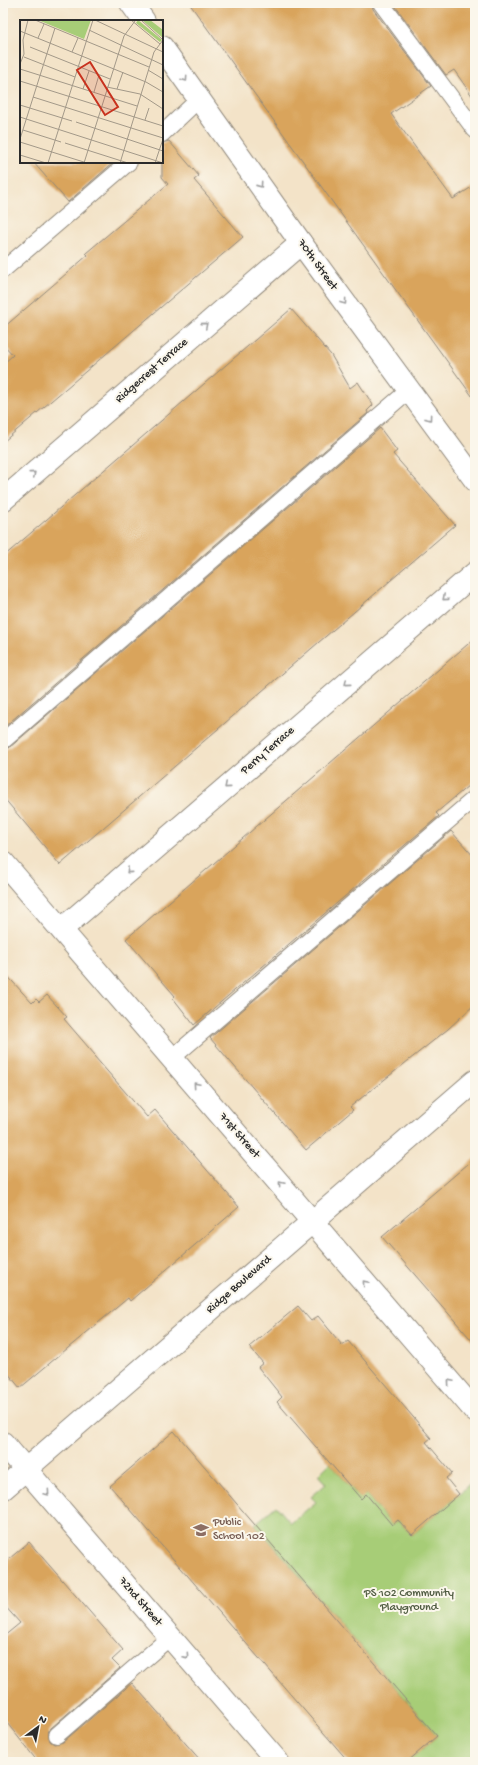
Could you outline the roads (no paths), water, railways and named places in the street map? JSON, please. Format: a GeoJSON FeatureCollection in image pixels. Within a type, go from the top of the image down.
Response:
{"type":"FeatureCollection","features":[{"type":"Feature","properties":{"kind":"street"},"geometry":{"type":"LineString","coordinates":[[131,3],[143,20]]}},
{"type":"Feature","properties":{"kind":"street","name":"70th Street"},"geometry":{"type":"LineString","coordinates":[[163,48],[301,243],[475,480]]}},
{"type":"Feature","properties":{"kind":"street","name":"Ridgecrest Terrace"},"geometry":{"type":"LineString","coordinates":[[3,500],[301,243]]}},
{"type":"Feature","properties":{"kind":"street","name":"Perry Terrace"},"geometry":{"type":"LineString","coordinates":[[62,929],[475,572]]}},
{"type":"Feature","properties":{"kind":"street","name":"71st Street"},"geometry":{"type":"LineString","coordinates":[[3,862],[475,1411]]}},
{"type":"Feature","properties":{"kind":"street","name":"Ridge Boulevard"},"geometry":{"type":"LineString","coordinates":[[3,1489],[475,1081]]}},
{"type":"Feature","properties":{"kind":"street","name":"72nd Street"},"geometry":{"type":"LineString","coordinates":[[3,1442],[278,1762]]}},
{"type":"Feature","properties":{"kind":"lane"},"geometry":{"type":"LineString","coordinates":[[381,3],[475,130]]}},
{"type":"Feature","properties":{"kind":"lane"},"geometry":{"type":"LineString","coordinates":[[163,133],[199,99]]}},
{"type":"Feature","properties":{"kind":"lane"},"geometry":{"type":"LineString","coordinates":[[3,270],[128,163]]}},
{"type":"Feature","properties":{"kind":"lane"},"geometry":{"type":"LineString","coordinates":[[3,741],[409,390]]}},
{"type":"Feature","properties":{"kind":"lane"},"geometry":{"type":"LineString","coordinates":[[172,1058],[475,798]]}},
{"type":"Feature","properties":{"kind":"lane"},"geometry":{"type":"LineString","coordinates":[[57,1735],[170,1637]]}},
{"type":"Feature","properties":{"kind":"place","name":"Public School 102"},"geometry":{"type":"Point","coordinates":[201,1530]}},
{"type":"Feature","properties":{"kind":"park label","name":"PS 102 Community Playground"},"geometry":{"type":"Point","coordinates":[409,1601]}}]}
